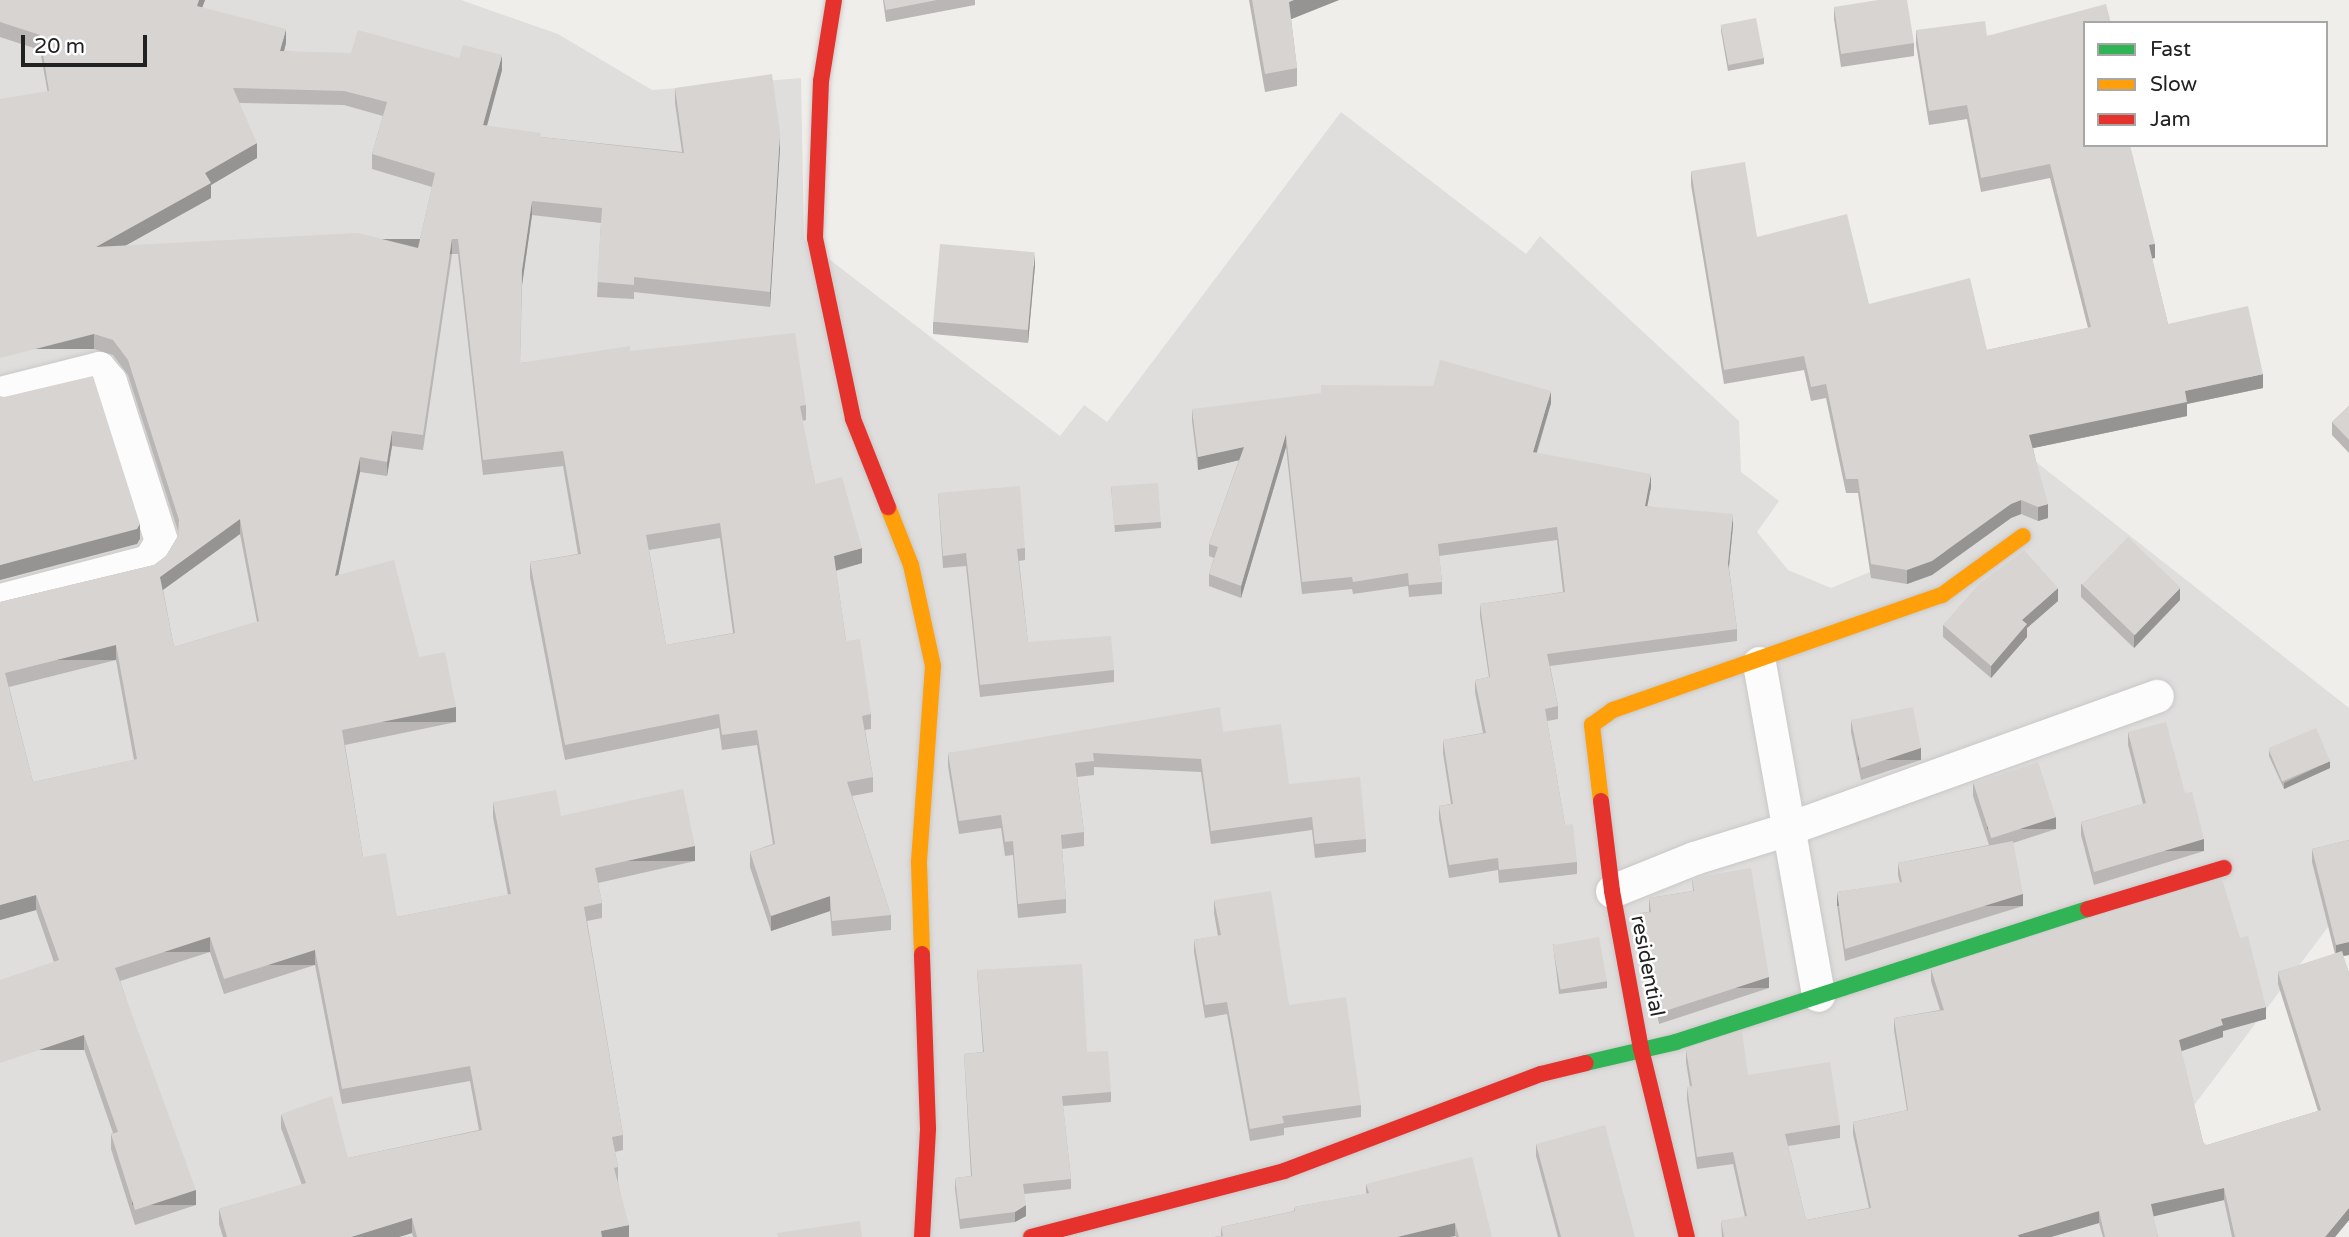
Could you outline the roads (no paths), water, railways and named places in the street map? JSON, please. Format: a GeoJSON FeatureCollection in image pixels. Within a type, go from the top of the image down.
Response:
{"type":"FeatureCollection","features":[{"type":"Feature","properties":{"kind":"street"},"geometry":{"type":"LineString","coordinates":[[834,0],[821,81],[815,238],[853,419],[911,565],[933,666],[919,863],[928,1128],[922,1237]]}},
{"type":"Feature","properties":{"kind":"street"},"geometry":{"type":"LineString","coordinates":[[0,393],[99,368],[110,382],[161,541],[149,561],[0,600]]}},
{"type":"Feature","properties":{"kind":"street"},"geometry":{"type":"LineString","coordinates":[[1818,995],[1759,663],[1942,595],[2023,536]]}},
{"type":"Feature","properties":{"kind":"street","name":"residential"},"geometry":{"type":"LineString","coordinates":[[1688,1237],[1641,1048],[1612,891],[1592,725],[1614,710],[1759,663]]}},
{"type":"Feature","properties":{"kind":"street"},"geometry":{"type":"LineString","coordinates":[[1612,891],[1694,858],[1787,829],[2157,696]]}},
{"type":"Feature","properties":{"kind":"street"},"geometry":{"type":"LineString","coordinates":[[1031,1237],[1284,1171],[1541,1074],[1641,1048],[1676,1042],[2224,868]]}}]}
